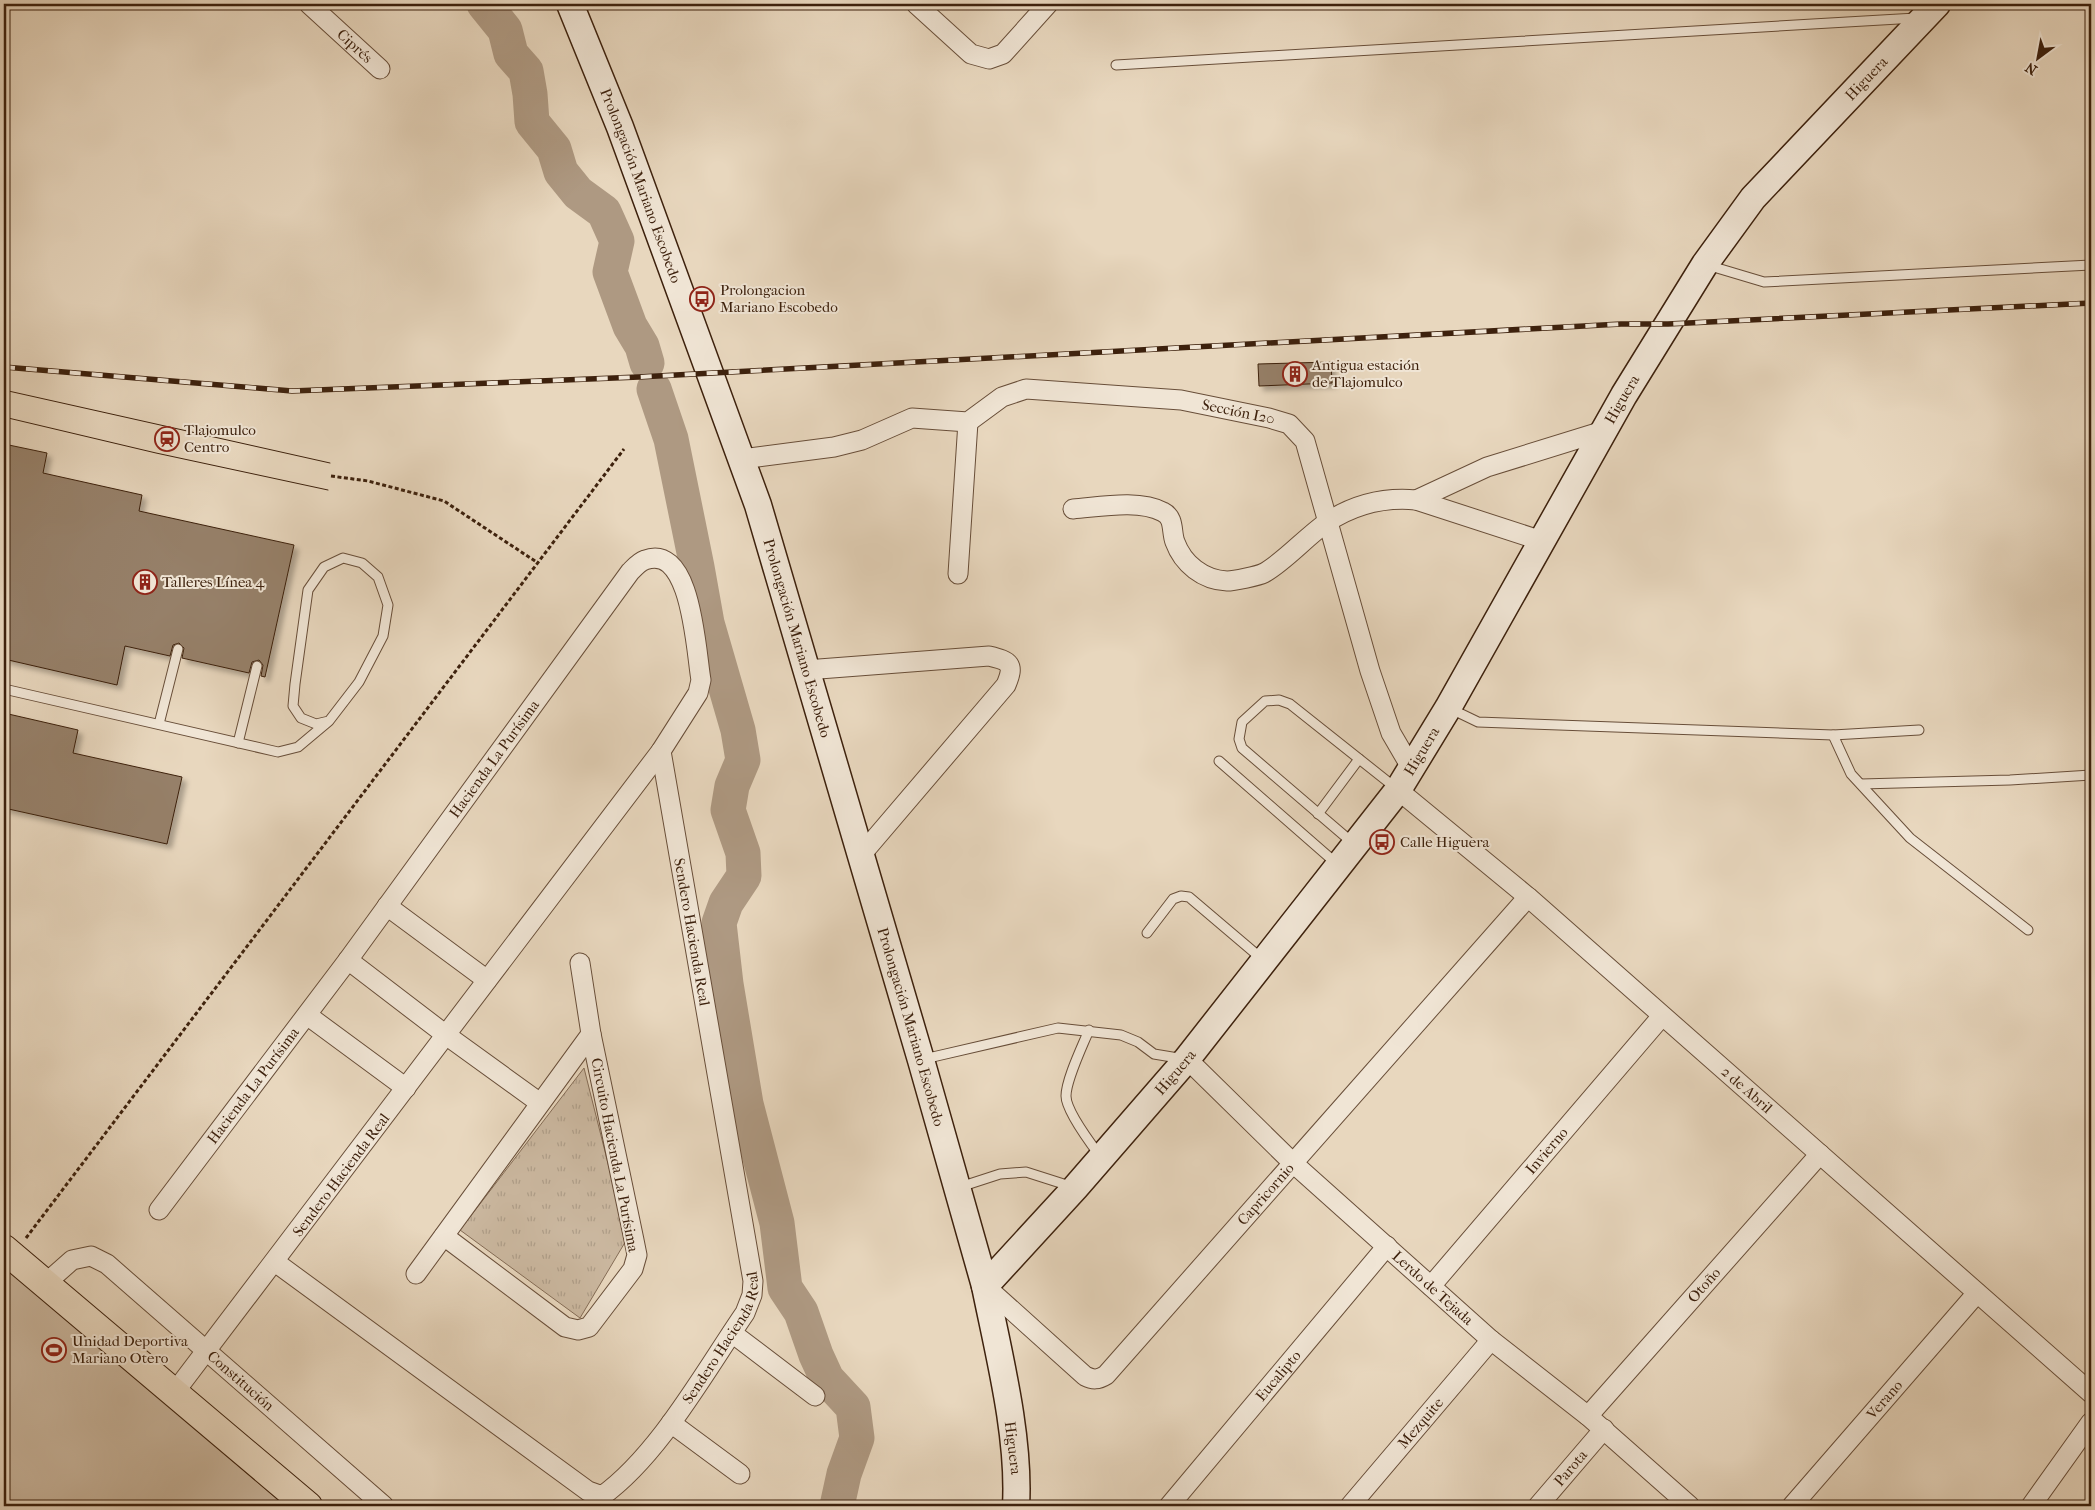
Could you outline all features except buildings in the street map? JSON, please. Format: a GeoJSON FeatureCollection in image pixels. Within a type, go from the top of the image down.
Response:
{"type":"FeatureCollection","features":[{"type":"Feature","properties":{"kind":"main road","name":"Prolongación Mariano Escobedo"},"geometry":{"type":"LineString","coordinates":[[570,4],[620,127],[758,505],[921,1060],[985,1286]]}},
{"type":"Feature","properties":{"kind":"main road","name":"Higuera"},"geometry":{"type":"LineString","coordinates":[[1016,1506],[1018,1478],[1005,1384],[985,1286],[1075,1188],[1187,1059],[1398,790],[1448,708],[1603,432],[1705,264],[1753,198],[1931,11]]}},
{"type":"Feature","properties":{"kind":"main road"},"geometry":{"type":"LineString","coordinates":[[8,1252],[308,1506]]}},
{"type":"Feature","properties":{"kind":"street","name":"Ciprés"},"geometry":{"type":"LineString","coordinates":[[312,4],[380,69]]}},
{"type":"Feature","properties":{"kind":"street"},"geometry":{"type":"LineString","coordinates":[[916,4],[971,54],[989,59],[1003,54],[1048,4]]}},
{"type":"Feature","properties":{"kind":"street","name":"Sección I20"},"geometry":{"type":"LineString","coordinates":[[968,422],[1002,397],[1026,389],[1181,400],[1270,418],[1289,424],[1304,441],[1379,698],[1391,733],[1412,768]]}},
{"type":"Feature","properties":{"kind":"street"},"geometry":{"type":"LineString","coordinates":[[742,459],[834,447],[862,440],[912,418],[968,422],[958,574]]}},
{"type":"Feature","properties":{"kind":"street"},"geometry":{"type":"LineString","coordinates":[[1416,500],[1487,467],[1603,432]]}},
{"type":"Feature","properties":{"kind":"street"},"geometry":{"type":"LineString","coordinates":[[1073,509],[1142,505],[1164,513],[1173,524],[1175,542],[1188,565],[1205,576],[1228,581],[1263,574],[1327,523],[1363,504],[1398,498],[1416,500],[1542,541]]}},
{"type":"Feature","properties":{"kind":"street","name":"Sendero Hacienda Real"},"geometry":{"type":"LineString","coordinates":[[174,1393],[207,1352],[661,751],[698,693],[700,680],[688,597],[677,571],[668,562],[657,557],[643,560]]}},
{"type":"Feature","properties":{"kind":"street","name":"Hacienda La Purísima"},"geometry":{"type":"LineString","coordinates":[[159,1210],[348,960],[630,572],[643,560]]}},
{"type":"Feature","properties":{"kind":"street"},"geometry":{"type":"LineString","coordinates":[[806,670],[989,656],[1005,659],[1010,665],[1011,673],[1006,685],[861,855]]}},
{"type":"Feature","properties":{"kind":"street","name":"Sendero Hacienda Real"},"geometry":{"type":"LineString","coordinates":[[275,1262],[588,1491],[606,1501],[671,1422],[745,1314],[752,1295],[753,1281],[661,751]]}},
{"type":"Feature","properties":{"kind":"street","name":"2 de Abril"},"geometry":{"type":"LineString","coordinates":[[1398,790],[1528,897],[2091,1393]]}},
{"type":"Feature","properties":{"kind":"street","name":"Capricornio"},"geometry":{"type":"LineString","coordinates":[[985,1286],[1085,1376],[1092,1380],[1100,1379],[1106,1375],[1528,897]]}},
{"type":"Feature","properties":{"kind":"street"},"geometry":{"type":"LineString","coordinates":[[387,906],[487,980]]}},
{"type":"Feature","properties":{"kind":"street"},"geometry":{"type":"LineString","coordinates":[[348,960],[446,1035],[540,1103]]}},
{"type":"Feature","properties":{"kind":"street","name":"Circuito Hacienda La Purísima"},"geometry":{"type":"LineString","coordinates":[[444,1236],[565,1327],[578,1330],[589,1327],[633,1269],[636,1255],[634,1240],[591,1034],[580,963]]}},
{"type":"Feature","properties":{"kind":"street"},"geometry":{"type":"LineString","coordinates":[[306,1015],[406,1088]]}},
{"type":"Feature","properties":{"kind":"street","name":"Invierno"},"geometry":{"type":"LineString","coordinates":[[1431,1286],[1662,1016]]}},
{"type":"Feature","properties":{"kind":"street","name":"Circuito Hacienda La Purísima"},"geometry":{"type":"LineString","coordinates":[[416,1274],[591,1034]]}},
{"type":"Feature","properties":{"kind":"street","name":"Lerdo de Tejada"},"geometry":{"type":"LineString","coordinates":[[1187,1059],[1293,1163],[1491,1340],[1604,1429],[1690,1506]]}},
{"type":"Feature","properties":{"kind":"street","name":"Otoño"},"geometry":{"type":"LineString","coordinates":[[1588,1416],[1820,1154]]}},
{"type":"Feature","properties":{"kind":"street","name":"Eucalipto"},"geometry":{"type":"LineString","coordinates":[[1169,1506],[1387,1246]]}},
{"type":"Feature","properties":{"kind":"street","name":"Constitución"},"geometry":{"type":"LineString","coordinates":[[45,1284],[72,1260],[90,1256],[107,1264],[384,1506]]}},
{"type":"Feature","properties":{"kind":"street","name":"Verano"},"geometry":{"type":"LineString","coordinates":[[1792,1506],[1977,1292]]}},
{"type":"Feature","properties":{"kind":"street"},"geometry":{"type":"LineString","coordinates":[[732,1333],[815,1396]]}},
{"type":"Feature","properties":{"kind":"street","name":"Mezquite"},"geometry":{"type":"LineString","coordinates":[[1350,1506],[1491,1340]]}},
{"type":"Feature","properties":{"kind":"street"},"geometry":{"type":"LineString","coordinates":[[671,1422],[740,1474]]}},
{"type":"Feature","properties":{"kind":"street"},"geometry":{"type":"LineString","coordinates":[[2032,1506],[2091,1422]]}},
{"type":"Feature","properties":{"kind":"street","name":"Parota"},"geometry":{"type":"LineString","coordinates":[[1538,1506],[1604,1429]]}},
{"type":"Feature","properties":{"kind":"lane"},"geometry":{"type":"LineString","coordinates":[[1116,65],[1931,11]]}},
{"type":"Feature","properties":{"kind":"lane"},"geometry":{"type":"LineString","coordinates":[[1705,264],[1764,282],[2091,265]]}},
{"type":"Feature","properties":{"kind":"lane"},"geometry":{"type":"LineString","coordinates":[[4,689],[278,752],[298,747],[329,721],[359,682],[383,636],[388,605],[378,577],[362,563],[343,558],[324,567],[308,590],[293,706],[301,718],[316,724],[329,721]]}},
{"type":"Feature","properties":{"kind":"lane"},"geometry":{"type":"LineString","coordinates":[[159,724],[178,649]]}},
{"type":"Feature","properties":{"kind":"lane"},"geometry":{"type":"LineString","coordinates":[[238,743],[257,666]]}},
{"type":"Feature","properties":{"kind":"lane"},"geometry":{"type":"LineString","coordinates":[[1356,845],[1242,748],[1239,739],[1242,722],[1265,701],[1279,700],[1290,704],[1398,790]]}},
{"type":"Feature","properties":{"kind":"lane"},"geometry":{"type":"LineString","coordinates":[[1448,708],[1478,722],[1833,735],[1919,730]]}},
{"type":"Feature","properties":{"kind":"lane"},"geometry":{"type":"LineString","coordinates":[[1833,735],[1852,774],[1910,838],[2028,930]]}},
{"type":"Feature","properties":{"kind":"lane"},"geometry":{"type":"LineString","coordinates":[[1318,814],[1359,759]]}},
{"type":"Feature","properties":{"kind":"lane"},"geometry":{"type":"LineString","coordinates":[[1219,761],[1340,866]]}},
{"type":"Feature","properties":{"kind":"lane"},"geometry":{"type":"LineString","coordinates":[[1861,784],[2091,776]]}},
{"type":"Feature","properties":{"kind":"lane"},"geometry":{"type":"LineString","coordinates":[[1147,933],[1173,899],[1181,896],[1189,897],[1264,961]]}},
{"type":"Feature","properties":{"kind":"lane"},"geometry":{"type":"LineString","coordinates":[[921,1060],[1058,1028],[1121,1035],[1138,1042],[1154,1054],[1187,1059]]}},
{"type":"Feature","properties":{"kind":"lane"},"geometry":{"type":"LineString","coordinates":[[1088,1030],[1068,1083],[1065,1098],[1080,1129],[1101,1158]]}},
{"type":"Feature","properties":{"kind":"lane"},"geometry":{"type":"LineString","coordinates":[[957,1188],[1000,1174],[1026,1172],[1075,1188]]}},
{"type":"Feature","properties":{"kind":"path"},"geometry":{"type":"LineString","coordinates":[[8,1252],[538,564],[624,449]]}},
{"type":"Feature","properties":{"kind":"path"},"geometry":{"type":"LineString","coordinates":[[331,476],[368,481],[444,501],[538,564]]}},
{"type":"Feature","properties":{"kind":"green space"},"geometry":{"type":"Polygon","coordinates":[[[584,1068],[627,1239],[580,1318],[460,1230],[584,1068]]]}},
{"type":"Feature","properties":{"kind":"green space","name":"Unidad Deportiva Mariano Otero"},"geometry":{"type":"Polygon","coordinates":[[[4,1265],[285,1506],[4,1506],[4,1265]]]}},
{"type":"Feature","properties":{"kind":"waterway"},"geometry":{"type":"LineString","coordinates":[[484,4],[505,30],[511,54],[526,71],[532,122],[554,149],[561,172],[578,193],[604,212],[617,241],[610,272],[630,326],[642,346],[647,363]]}},
{"type":"Feature","properties":{"kind":"waterway"},"geometry":{"type":"LineString","coordinates":[[654,389],[671,439],[707,623],[738,730],[743,760],[732,786],[728,810],[743,853],[744,876],[726,903],[719,923],[726,984],[746,1104],[777,1223],[785,1288],[801,1312],[816,1355],[827,1379],[853,1407],[857,1438],[844,1474],[837,1506]]}},
{"type":"Feature","properties":{"kind":"tram line"},"geometry":{"type":"LineString","coordinates":[[4,390],[330,463]]}},
{"type":"Feature","properties":{"kind":"tram line"},"geometry":{"type":"LineString","coordinates":[[4,417],[156,453],[328,490]]}},
{"type":"Feature","properties":{"kind":"railway"},"geometry":{"type":"LineString","coordinates":[[4,367],[292,391],[639,377],[1621,324],[1668,324],[2091,303]]}},
{"type":"Feature","properties":{"kind":"place","name":"Prolongacion Mariano Escobedo"},"geometry":{"type":"Point","coordinates":[702,299]}},
{"type":"Feature","properties":{"kind":"place","name":"Antigua estación de Tlajomulco"},"geometry":{"type":"Point","coordinates":[1295,374]}},
{"type":"Feature","properties":{"kind":"place","name":"Tlajomulco Centro"},"geometry":{"type":"Point","coordinates":[167,439]}},
{"type":"Feature","properties":{"kind":"place","name":"Talleres Línea 4"},"geometry":{"type":"Point","coordinates":[145,582]}},
{"type":"Feature","properties":{"kind":"place","name":"Calle Higuera"},"geometry":{"type":"Point","coordinates":[1382,842]}},
{"type":"Feature","properties":{"kind":"place","name":"Unidad Deportiva Mariano Otero"},"geometry":{"type":"Point","coordinates":[54,1350]}}]}
